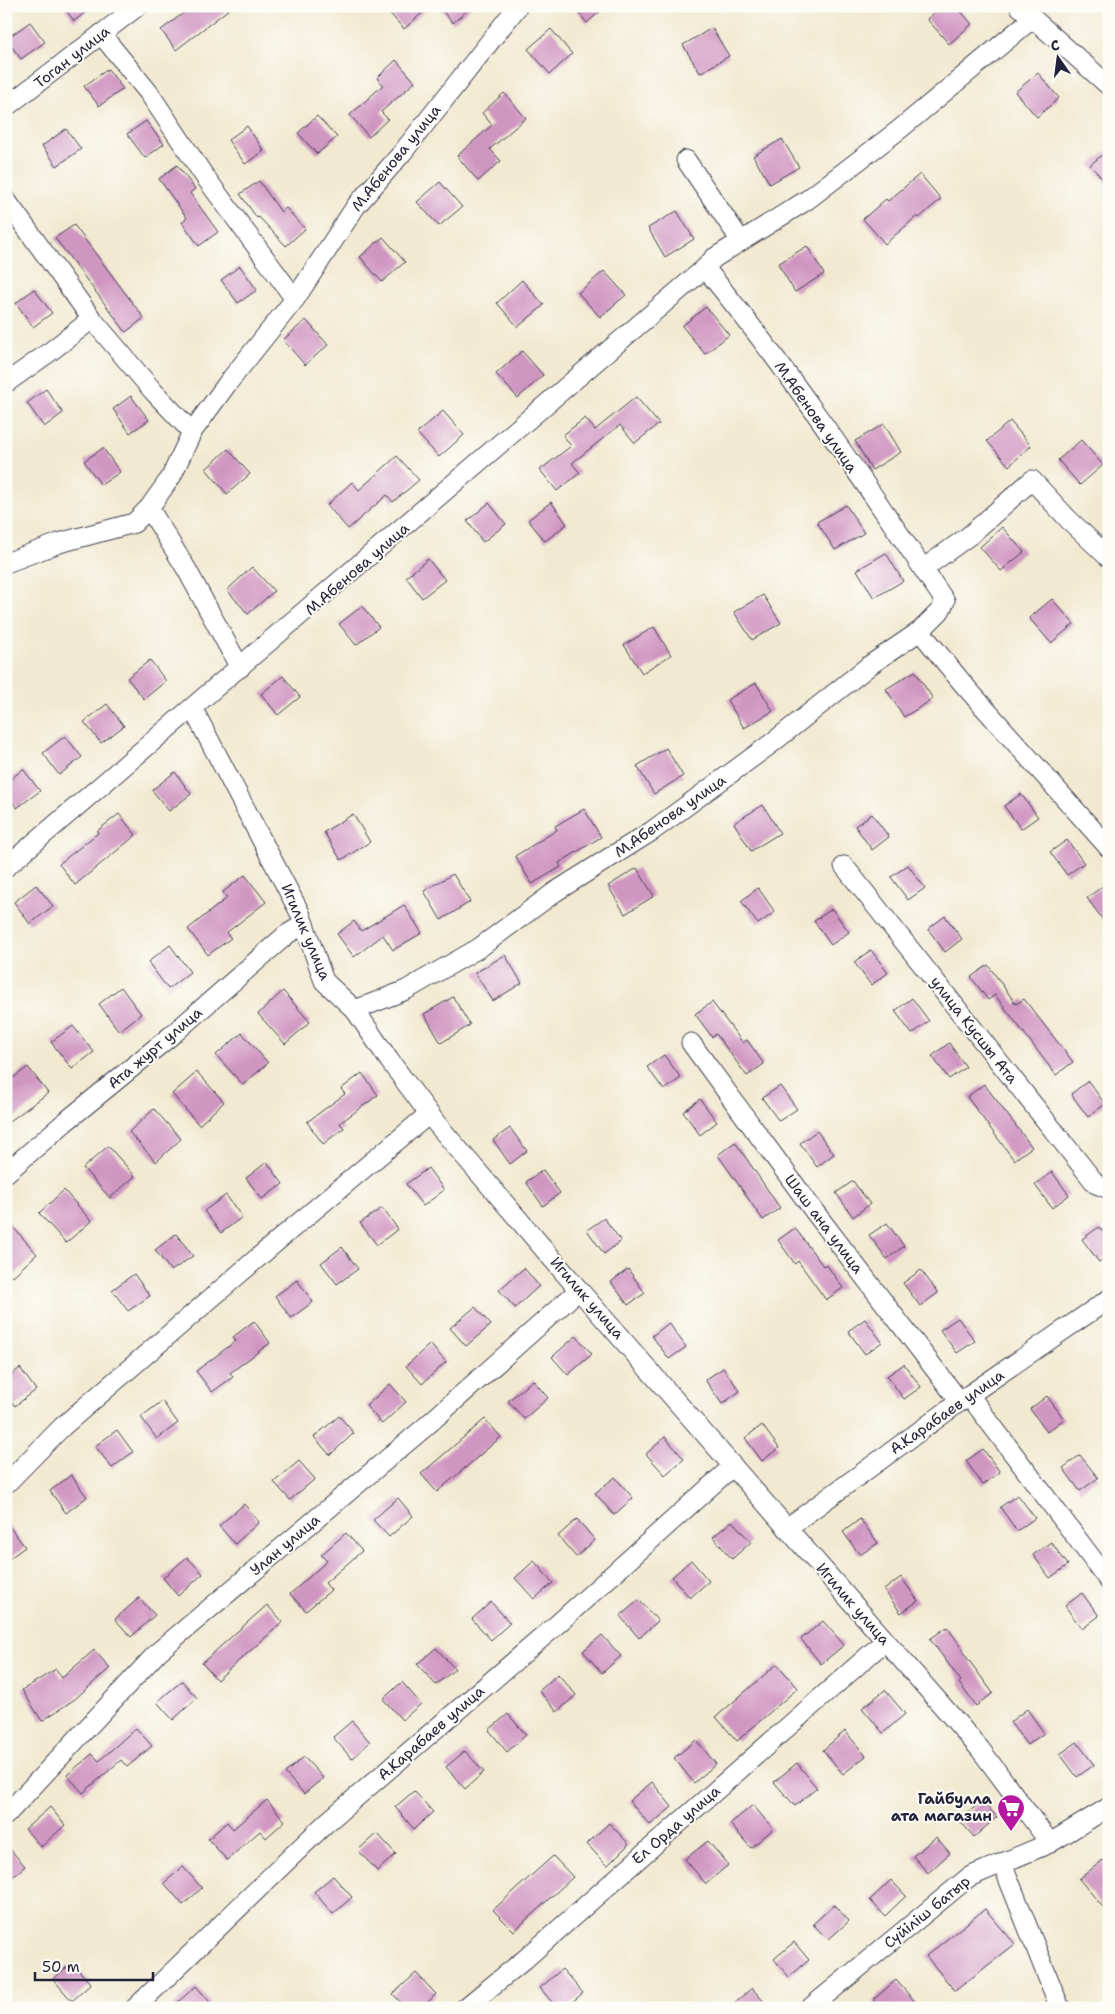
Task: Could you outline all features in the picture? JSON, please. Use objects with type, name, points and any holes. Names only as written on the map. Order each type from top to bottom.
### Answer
[{"type":"street","name":"Тоган улица","points":[[6,107],[138,6]]},
{"type":"street","name":"М.Абенова улица","points":[[6,563],[59,543],[134,522],[149,508],[171,477],[192,432],[227,384],[295,299],[356,206],[402,153],[518,6]]},
{"type":"street","name":"М.Абенова улица","points":[[6,867],[706,268],[714,258],[815,194],[900,129],[1026,12],[1109,86]]},
{"type":"street","points":[[102,34],[149,93],[203,174],[295,299]]},
{"type":"street","points":[[686,160],[741,241]]},
{"type":"street","points":[[6,200],[92,320],[153,391],[192,432]]},
{"type":"street","name":"М.Абенова улица","points":[[355,1010],[406,990],[478,948],[555,892],[652,831],[772,743],[870,665],[920,631],[940,611],[945,601],[746,318],[706,268]]},
{"type":"street","points":[[6,383],[51,352],[92,320]]},
{"type":"street","points":[[923,569],[970,534],[1032,480],[1068,519],[1109,558]]},
{"type":"street","points":[[149,508],[187,570],[240,668]]},
{"type":"street","points":[[920,631],[964,685],[1109,848]]},
{"type":"street","name":"Игилик улица","points":[[192,708],[284,881],[304,924],[324,981],[355,1010],[429,1114],[579,1290],[980,1749],[1050,1843]]},
{"type":"street","name":"улица Кусшы Ата","points":[[844,866],[1096,1184],[1109,1189]]},
{"type":"street","name":"Ата журт улица","points":[[6,1173],[64,1122],[173,1034],[286,936],[304,924]]},
{"type":"street","name":"Шаш ана улица","points":[[691,1043],[814,1211],[1109,1582]]},
{"type":"street","points":[[6,1484],[62,1427],[283,1236],[429,1114]]},
{"type":"street","name":"Улан улица","points":[[6,1815],[158,1652],[424,1428],[579,1290]]},
{"type":"street","name":"А.Карабаев улица","points":[[787,1528],[965,1399],[1109,1300]]},
{"type":"street","name":"А.Карабаев улица","points":[[135,2008],[325,1824],[552,1629],[733,1466]]},
{"type":"street","name":"Ел Орда улица","points":[[465,2008],[524,1960],[885,1641]]},
{"type":"street","name":"Сүйіліш батыр","points":[[810,2008],[969,1877],[1050,1843],[1109,1806]]},
{"type":"street","points":[[1002,1863],[1060,2008]]},
{"type":"building","points":[[63,6],[94,6],[74,21]]},
{"type":"building","points":[[193,6],[233,6],[176,50],[161,30]]},
{"type":"building","points":[[383,6],[430,6],[404,29]]},
{"type":"building","points":[[438,6],[472,6],[453,23]]},
{"type":"building","points":[[573,6],[606,6],[587,23]]},
{"type":"building","points":[[942,6],[956,6],[972,24],[949,44],[927,19]]},
{"type":"building","points":[[30,22],[45,42],[21,59],[6,39]]},
{"type":"building","points":[[712,28],[729,56],[700,73],[683,45]]},
{"type":"building","points":[[551,29],[572,54],[550,74],[528,49]]},
{"type":"building","points":[[396,60],[415,82],[381,112],[388,119],[369,137],[350,115],[383,85],[377,78]]},
{"type":"building","points":[[108,69],[123,89],[99,106],[84,86]]},
{"type":"building","points":[[1038,73],[1059,98],[1037,117],[1015,92]]},
{"type":"building","points":[[504,93],[526,118],[490,149],[501,161],[478,181],[457,156],[492,125],[482,113]]},
{"type":"building","points":[[317,116],[337,137],[317,154],[298,133]]},
{"type":"building","points":[[146,121],[164,144],[145,158],[127,134]]},
{"type":"building","points":[[247,126],[264,151],[245,164],[228,140]]},
{"type":"building","points":[[66,129],[81,149],[57,166],[42,146]]},
{"type":"building","points":[[782,139],[799,167],[770,184],[753,156]]},
{"type":"building","points":[[1109,149],[1109,186],[1090,165]]},
{"type":"building","points":[[177,165],[195,189],[190,193],[218,232],[199,246],[182,222],[187,218],[159,179]]},
{"type":"building","points":[[920,174],[941,199],[919,218],[917,216],[885,244],[863,219]]},
{"type":"building","points":[[259,181],[281,212],[286,208],[305,229],[286,246],[259,217],[257,218],[240,194]]},
{"type":"building","points":[[440,182],[462,207],[439,226],[417,202]]},
{"type":"building","points":[[677,211],[694,239],[665,257],[648,228]]},
{"type":"building","points":[[74,225],[144,318],[126,332],[55,238]]},
{"type":"building","points":[[383,237],[405,262],[382,282],[360,257]]},
{"type":"building","points":[[807,246],[824,274],[795,292],[778,264]]},
{"type":"building","points":[[240,266],[257,290],[238,303],[221,280]]},
{"type":"building","points":[[604,271],[626,295],[600,317],[578,293]]},
{"type":"building","points":[[522,280],[544,305],[518,327],[497,303]]},
{"type":"building","points":[[34,289],[52,313],[33,327],[16,303]]},
{"type":"building","points":[[706,307],[729,335],[705,354],[682,326]]},
{"type":"building","points":[[306,320],[328,345],[305,365],[283,340]]},
{"type":"building","points":[[522,351],[543,375],[518,398],[496,374]]},
{"type":"building","points":[[46,389],[63,413],[44,427],[27,403]]},
{"type":"building","points":[[131,396],[149,420],[130,433],[113,409]]},
{"type":"building","points":[[636,397],[659,424],[635,443],[620,425],[572,463],[580,473],[557,491],[540,470],[571,446],[563,435],[585,418],[595,430]]},
{"type":"building","points":[[443,411],[464,435],[439,457],[417,433]]},
{"type":"building","points":[[1010,421],[1031,446],[1009,466],[987,441]]},
{"type":"building","points":[[884,424],[901,452],[872,470],[855,441]]},
{"type":"building","points":[[1081,440],[1103,465],[1080,485],[1058,460]]},
{"type":"building","points":[[103,448],[120,472],[101,485],[84,461]]},
{"type":"building","points":[[228,449],[250,474],[227,494],[206,469]]},
{"type":"building","points":[[397,456],[419,480],[393,502],[387,495],[348,529],[327,505],[352,482],[359,490]]},
{"type":"building","points":[[551,502],[567,524],[545,541],[528,520]]},
{"type":"building","points":[[489,503],[506,524],[483,542],[467,521]]},
{"type":"building","points":[[846,505],[864,533],[835,550],[817,522]]},
{"type":"building","points":[[1002,527],[1024,552],[1001,571],[980,547]]},
{"type":"building","points":[[886,553],[903,581],[874,598],[857,570]]},
{"type":"building","points":[[428,559],[445,580],[422,598],[406,577]]},
{"type":"building","points":[[252,567],[274,591],[248,614],[227,590]]},
{"type":"building","points":[[763,595],[781,623],[752,640],[734,612]]},
{"type":"building","points":[[1052,599],[1074,624],[1051,643],[1029,618]]},
{"type":"building","points":[[362,606],[379,627],[356,645],[339,624]]},
{"type":"building","points":[[654,627],[671,655],[642,673],[624,645]]},
{"type":"building","points":[[150,660],[166,681],[144,699],[127,678]]},
{"type":"building","points":[[915,671],[933,699],[904,717],[886,689]]},
{"type":"building","points":[[283,676],[300,697],[278,715],[261,694]]},
{"type":"building","points":[[756,683],[773,711],[744,728],[727,700]]},
{"type":"building","points":[[107,704],[124,726],[101,743],[84,722]]},
{"type":"building","points":[[65,736],[82,757],[59,775],[43,753]]},
{"type":"building","points":[[666,748],[683,776],[654,794],[637,766]]},
{"type":"building","points":[[23,769],[40,791],[17,808],[6,794],[6,783]]},
{"type":"building","points":[[175,772],[191,794],[169,811],[152,790]]},
{"type":"building","points":[[1021,794],[1038,817],[1021,829],[1004,806]]},
{"type":"building","points":[[763,805],[780,833],[751,851],[734,823]]},
{"type":"building","points":[[584,809],[601,837],[559,863],[561,867],[532,884],[515,856],[557,830],[555,826]]},
{"type":"building","points":[[119,814],[136,835],[75,885],[59,864]]},
{"type":"building","points":[[353,814],[370,842],[341,860],[324,832]]},
{"type":"building","points":[[872,814],[889,837],[872,850],[855,826]]},
{"type":"building","points":[[1067,840],[1084,863],[1067,875],[1050,852]]},
{"type":"building","points":[[908,865],[925,888],[908,900],[891,877]]},
{"type":"building","points":[[637,868],[654,896],[625,914],[608,886]]},
{"type":"building","points":[[453,874],[470,902],[441,920],[424,891]]},
{"type":"building","points":[[245,875],[266,902],[226,933],[231,938],[208,955],[188,929],[227,898],[223,892]]},
{"type":"building","points":[[36,885],[53,906],[30,924],[14,902]]},
{"type":"building","points":[[1104,885],[1109,892],[1109,928],[1087,898]]},
{"type":"building","points":[[758,888],[775,912],[758,924],[741,901]]},
{"type":"building","points":[[404,905],[422,933],[393,950],[383,935],[354,957],[337,934],[354,921],[361,931]]},
{"type":"building","points":[[832,909],[849,932],[831,945],[814,921]]},
{"type":"building","points":[[945,916],[962,939],[945,952],[928,929]]},
{"type":"building","points":[[170,945],[190,972],[168,989],[148,962]]},
{"type":"building","points":[[871,950],[888,973],[871,985],[854,962]]},
{"type":"building","points":[[505,955],[522,983],[493,1001],[475,973]]},
{"type":"building","points":[[988,965],[1016,1004],[1024,999],[1073,1062],[1056,1075],[995,995],[988,1000],[971,977]]},
{"type":"building","points":[[121,987],[141,1014],[119,1031],[99,1004]]},
{"type":"building","points":[[283,991],[310,1022],[285,1044],[258,1014]]},
{"type":"building","points":[[453,997],[470,1025],[441,1043],[424,1014]]},
{"type":"building","points":[[912,998],[929,1021],[912,1034],[895,1011]]},
{"type":"building","points":[[712,1002],[743,1043],[747,1040],[764,1064],[747,1076],[716,1034],[712,1037],[695,1014]]},
{"type":"building","points":[[73,1026],[94,1052],[72,1069],[51,1042]]},
{"type":"building","points":[[242,1033],[268,1063],[243,1085],[216,1055]]},
{"type":"building","points":[[949,1043],[966,1067],[949,1079],[932,1056]]},
{"type":"building","points":[[664,1055],[681,1078],[664,1090],[647,1067]]},
{"type":"building","points":[[28,1067],[48,1093],[6,1124],[6,1083]]},
{"type":"building","points":[[197,1072],[224,1102],[199,1125],[172,1094]]},
{"type":"building","points":[[362,1073],[378,1095],[340,1123],[344,1128],[323,1144],[307,1122],[345,1094],[341,1089]]},
{"type":"building","points":[[1088,1081],[1105,1104],[1088,1117],[1071,1094]]},
{"type":"building","points":[[984,1084],[1032,1147],[1014,1160],[967,1097]]},
{"type":"building","points":[[780,1086],[797,1109],[779,1121],[762,1098]]},
{"type":"building","points":[[700,1099],[717,1122],[700,1135],[683,1112]]},
{"type":"building","points":[[154,1109],[181,1139],[156,1162],[129,1132]]},
{"type":"building","points":[[510,1128],[527,1151],[510,1164],[493,1140]]},
{"type":"building","points":[[817,1131],[834,1154],[817,1167],[800,1143]]},
{"type":"building","points":[[735,1142],[780,1208],[763,1220],[718,1155]]},
{"type":"building","points":[[108,1146],[135,1176],[110,1198],[83,1168]]},
{"type":"building","points":[[267,1162],[283,1184],[262,1199],[246,1178]]},
{"type":"building","points":[[428,1168],[444,1190],[423,1206],[406,1184]]},
{"type":"building","points":[[543,1170],[560,1193],[543,1206],[526,1182]]},
{"type":"building","points":[[1052,1172],[1069,1195],[1052,1208],[1035,1185]]},
{"type":"building","points":[[853,1181],[870,1204],[853,1217],[836,1193]]},
{"type":"building","points":[[64,1190],[91,1221],[66,1243],[39,1213]]},
{"type":"building","points":[[226,1195],[242,1217],[221,1233],[204,1211]]},
{"type":"building","points":[[382,1208],[398,1229],[377,1245],[360,1223]]},
{"type":"building","points":[[604,1218],[621,1241],[604,1254],[587,1230]]},
{"type":"building","points":[[6,1219],[37,1254],[12,1277],[6,1270]]},
{"type":"building","points":[[887,1223],[904,1246],[887,1259],[869,1235]]},
{"type":"building","points":[[1099,1227],[1109,1239],[1109,1255],[1099,1262],[1082,1239]]},
{"type":"building","points":[[795,1228],[823,1266],[826,1264],[843,1288],[826,1300],[798,1261],[795,1264],[778,1240]]},
{"type":"building","points":[[176,1234],[193,1256],[171,1271],[155,1250]]},
{"type":"building","points":[[342,1247],[358,1269],[337,1284],[321,1263]]},
{"type":"building","points":[[524,1268],[539,1286],[515,1308],[499,1290]]},
{"type":"building","points":[[628,1269],[645,1293],[628,1305],[611,1282]]},
{"type":"building","points":[[921,1270],[938,1293],[920,1306],[903,1283]]},
{"type":"building","points":[[134,1274],[150,1296],[128,1311],[112,1290]]},
{"type":"building","points":[[297,1280],[313,1302],[291,1318],[275,1296]]},
{"type":"building","points":[[475,1307],[491,1325],[466,1346],[450,1328]]},
{"type":"building","points":[[958,1318],[975,1341],[957,1353],[940,1330]]},
{"type":"building","points":[[865,1319],[882,1342],[865,1354],[848,1331]]},
{"type":"building","points":[[254,1321],[270,1343],[230,1373],[233,1377],[212,1392],[196,1371],[236,1341],[233,1337]]},
{"type":"building","points":[[669,1323],[686,1347],[669,1359],[652,1336]]},
{"type":"building","points":[[576,1336],[592,1354],[568,1375],[552,1357]]},
{"type":"building","points":[[430,1344],[446,1362],[422,1384],[406,1366]]},
{"type":"building","points":[[904,1364],[921,1387],[904,1399],[887,1376]]},
{"type":"building","points":[[20,1368],[36,1390],[15,1406],[6,1394],[6,1379]]},
{"type":"building","points":[[723,1368],[740,1391],[722,1404],[705,1380]]},
{"type":"building","points":[[533,1380],[548,1398],[524,1419],[508,1401]]},
{"type":"building","points":[[390,1384],[406,1402],[382,1424],[366,1406]]},
{"type":"building","points":[[1047,1396],[1064,1419],[1047,1432],[1030,1409]]},
{"type":"building","points":[[162,1401],[178,1423],[157,1439],[141,1417]]},
{"type":"building","points":[[339,1416],[354,1433],[330,1455],[314,1437]]},
{"type":"building","points":[[485,1419],[501,1437],[437,1492],[421,1474]]},
{"type":"building","points":[[762,1425],[779,1448],[762,1461],[745,1438]]},
{"type":"building","points":[[117,1430],[133,1452],[112,1468],[95,1446]]},
{"type":"building","points":[[665,1437],[684,1459],[665,1475],[646,1454]]},
{"type":"building","points":[[983,1449],[1000,1472],[983,1485],[966,1461]]},
{"type":"building","points":[[1080,1455],[1098,1478],[1080,1491],[1063,1468]]},
{"type":"building","points":[[299,1461],[315,1479],[290,1500],[274,1482]]},
{"type":"building","points":[[71,1475],[87,1497],[66,1513],[50,1491]]},
{"type":"building","points":[[615,1477],[633,1498],[614,1515],[595,1493]]},
{"type":"building","points":[[1018,1495],[1035,1518],[1017,1531],[1000,1507]]},
{"type":"building","points":[[398,1498],[413,1516],[389,1537],[373,1520]]},
{"type":"building","points":[[244,1504],[259,1522],[235,1544],[219,1526]]},
{"type":"building","points":[[577,1519],[595,1540],[576,1557],[558,1536]]},
{"type":"building","points":[[860,1519],[878,1543],[860,1555],[843,1532]]},
{"type":"building","points":[[732,1521],[751,1542],[732,1559],[713,1537]]},
{"type":"building","points":[[6,1522],[25,1547],[6,1561]]},
{"type":"building","points":[[346,1533],[362,1551],[325,1583],[331,1590],[306,1611],[290,1594],[327,1561],[321,1555]]},
{"type":"building","points":[[1051,1542],[1068,1565],[1050,1578],[1033,1555]]},
{"type":"building","points":[[187,1557],[203,1574],[178,1596],[163,1578]]},
{"type":"building","points":[[691,1560],[709,1581],[690,1598],[672,1577]]},
{"type":"building","points":[[534,1561],[553,1583],[534,1599],[515,1578]]},
{"type":"building","points":[[901,1577],[918,1601],[901,1613],[884,1590]]},
{"type":"building","points":[[1082,1593],[1099,1616],[1082,1629],[1065,1606]]},
{"type":"building","points":[[139,1598],[155,1615],[131,1637],[115,1619]]},
{"type":"building","points":[[639,1600],[658,1621],[639,1638],[620,1616]]},
{"type":"building","points":[[491,1602],[510,1623],[491,1640],[472,1619]]},
{"type":"building","points":[[267,1605],[283,1622],[217,1680],[202,1663]]},
{"type":"building","points":[[823,1621],[844,1645],[821,1664],[801,1639]]},
{"type":"building","points":[[947,1627],[993,1693],[976,1706],[959,1683],[961,1681],[930,1639]]},
{"type":"building","points":[[602,1635],[621,1656],[602,1673],[583,1651]]},
{"type":"building","points":[[436,1648],[455,1669],[436,1685],[417,1664]]},
{"type":"building","points":[[94,1650],[110,1668],[75,1699],[42,1721],[22,1690],[56,1669],[62,1678]]},
{"type":"building","points":[[777,1664],[798,1688],[737,1741],[716,1717]]},
{"type":"building","points":[[558,1674],[576,1695],[557,1712],[539,1691]]},
{"type":"building","points":[[182,1681],[197,1698],[173,1720],[157,1702]]},
{"type":"building","points":[[402,1682],[421,1704],[402,1720],[383,1699]]},
{"type":"building","points":[[885,1690],[905,1714],[883,1733],[862,1708]]},
{"type":"building","points":[[1027,1709],[1044,1733],[1027,1745],[1010,1722]]},
{"type":"building","points":[[508,1714],[526,1735],[507,1752],[489,1730]]},
{"type":"building","points":[[352,1721],[370,1742],[352,1759],[333,1737]]},
{"type":"building","points":[[136,1728],[152,1746],[127,1767],[121,1760],[83,1793],[67,1775],[92,1754],[99,1761]]},
{"type":"building","points":[[845,1731],[866,1756],[843,1774],[823,1750]]},
{"type":"building","points":[[696,1740],[716,1764],[694,1783],[674,1758]]},
{"type":"building","points":[[1077,1742],[1094,1765],[1077,1777],[1060,1754]]},
{"type":"building","points":[[465,1751],[484,1772],[465,1789],[446,1767]]},
{"type":"building","points":[[304,1757],[323,1778],[304,1794],[285,1773]]},
{"type":"building","points":[[797,1763],[817,1788],[795,1806],[774,1782]]},
{"type":"building","points":[[652,1782],[672,1807],[650,1825],[629,1801]]},
{"type":"building","points":[[414,1791],[433,1812],[414,1829],[395,1807]]},
{"type":"building","points":[[267,1800],[285,1821],[266,1838],[260,1831],[227,1860],[208,1839],[227,1822],[233,1829]]},
{"type":"building","points":[[982,1801],[997,1817],[974,1837],[959,1820]]},
{"type":"building","points":[[753,1805],[773,1829],[751,1848],[730,1824]]},
{"type":"building","points":[[50,1807],[65,1825],[41,1847],[25,1829]]},
{"type":"building","points":[[609,1823],[629,1844],[607,1866],[587,1844]]},
{"type":"building","points":[[377,1833],[396,1854],[377,1871],[358,1850]]},
{"type":"building","points":[[936,1837],[950,1853],[928,1873],[913,1856]]},
{"type":"building","points":[[708,1841],[728,1865],[706,1884],[685,1859]]},
{"type":"building","points":[[6,1845],[25,1866],[6,1883]]},
{"type":"building","points":[[553,1856],[573,1877],[514,1931],[493,1910]]},
{"type":"building","points":[[1103,1860],[1109,1867],[1109,1914],[1079,1879]]},
{"type":"building","points":[[183,1867],[202,1888],[183,1905],[164,1883]]},
{"type":"building","points":[[333,1876],[352,1897],[333,1914],[314,1892]]},
{"type":"building","points":[[891,1880],[906,1896],[885,1916],[870,1900]]},
{"type":"building","points":[[834,1905],[849,1921],[828,1940],[813,1924]]},
{"type":"building","points":[[985,1909],[1015,1944],[955,1991],[926,1956]]},
{"type":"building","points":[[794,1942],[809,1960],[789,1977],[774,1959]]},
{"type":"building","points":[[72,1963],[91,1984],[72,2001],[53,1979]]},
{"type":"building","points":[[562,1969],[583,1993],[565,2008],[557,2008],[540,1988]]},
{"type":"building","points":[[416,1973],[436,1994],[422,2008],[406,2008],[393,1994]]},
{"type":"building","points":[[896,1980],[920,2008],[880,2008],[873,2000]]},
{"type":"building","points":[[196,1986],[215,2008],[171,2008]]},
{"type":"building","points":[[752,1988],[764,2002],[758,2008],[728,2008]]},
{"type":"place","name":"Гайбулла ата магазин","points":[[1011,1832]]}]
